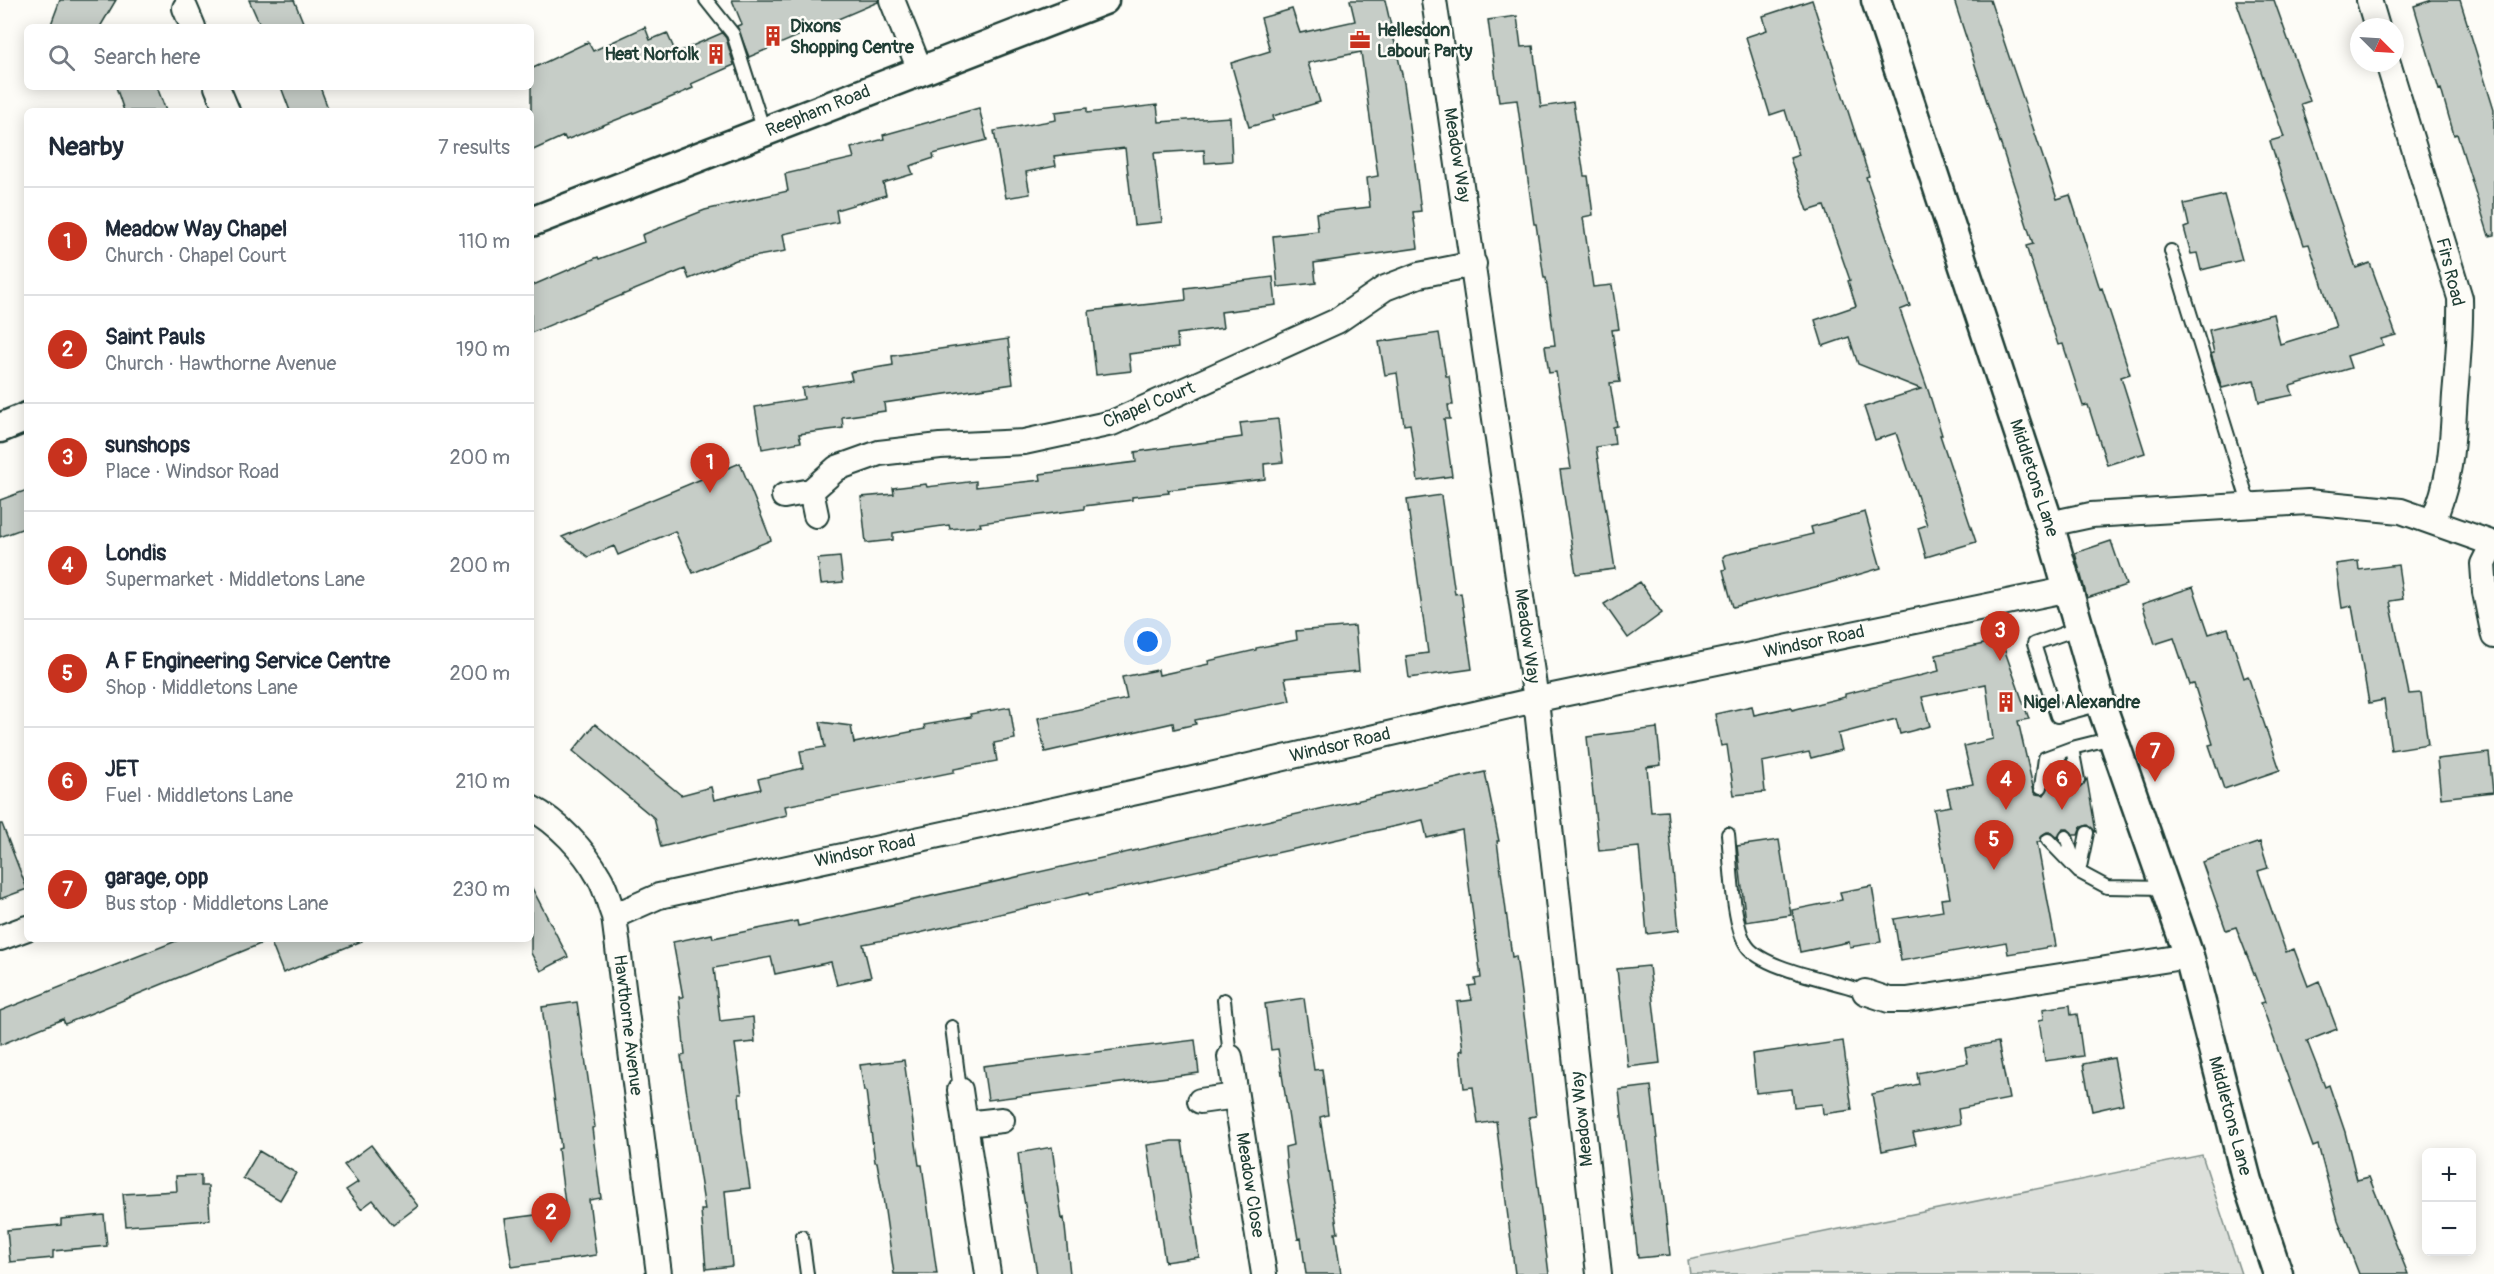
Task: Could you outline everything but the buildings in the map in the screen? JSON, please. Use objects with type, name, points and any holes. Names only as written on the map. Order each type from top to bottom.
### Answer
[{"type":"street","points":[[892,0],[920,70]]},
{"type":"street","name":"Reepham Road","points":[[534,221],[1104,0]]},
{"type":"street","name":"Meadow Way","points":[[1434,0],[1536,700],[1599,1274]]},
{"type":"street","name":"Middletons Lane","points":[[1876,0],[2070,589],[2079,628],[2112,738],[2189,957],[2247,1181],[2278,1274]]},
{"type":"street","points":[[2369,0],[2375,18]]},
{"type":"street","name":"Firs Road","points":[[2391,72],[2460,298],[2461,324],[2450,471],[2444,495],[2433,521]]},
{"type":"street","points":[[218,90],[225,108]]},
{"type":"street","name":"Chapel Court","points":[[811,491],[837,468],[879,453],[940,446],[1023,442],[1112,423],[1337,321],[1385,288],[1419,275],[1474,264]]},
{"type":"street","points":[[0,428],[24,418]]},
{"type":"street","points":[[784,496],[811,491],[816,515]]},
{"type":"street","points":[[2049,524],[2091,515],[2308,502],[2401,511],[2493,544],[2483,564],[2485,592],[2494,636]]},
{"type":"street","name":"Windsor Road","points":[[614,916],[659,896],[1141,791],[1536,700],[2070,589]]},
{"type":"street","name":"Hawthorne Avenue","points":[[534,810],[543,814],[580,849],[600,878],[614,916],[659,1274]]},
{"type":"street","points":[[0,938],[24,929]]},
{"type":"street","points":[[1865,992],[1889,1000],[1907,1000],[2189,957]]},
{"type":"street","name":"Meadow Close","points":[[1230,1057],[1264,1274]]},
{"type":"street","points":[[960,1090],[988,1274]]},
{"type":"street","points":[[1200,1101],[1236,1096]]},
{"type":"street","points":[[965,1124],[1002,1120]]},
{"type":"lane","points":[[706,0],[733,34],[765,132]]},
{"type":"lane","points":[[2172,251],[2250,507]]},
{"type":"lane","points":[[2079,628],[2034,644],[2056,716],[2101,704]]},
{"type":"lane","points":[[2041,787],[2045,758],[2072,748],[2112,738]]},
{"type":"lane","points":[[2072,748],[2078,780]]},
{"type":"lane","points":[[2058,784],[2059,753]]},
{"type":"lane","points":[[2079,872],[2086,833]]},
{"type":"lane","points":[[1728,834],[1735,903],[1747,947],[1770,963],[1865,992]]},
{"type":"lane","points":[[2066,837],[2079,872]]},
{"type":"lane","points":[[2048,840],[2079,872],[2107,887],[2165,888]]},
{"type":"lane","points":[[1224,1000],[1230,1057]]},
{"type":"lane","points":[[952,1027],[960,1090]]},
{"type":"lane","points":[[802,1237],[807,1274]]},
{"type":"shaded area","points":[[2202,1155],[2241,1274],[1690,1274],[1688,1260]]},
{"type":"place","name":"Dixons Shopping Centre","points":[[773,36]]},
{"type":"place","name":"Hellesdon Labour Party","points":[[1360,40]]},
{"type":"place","name":"Heat Norfolk","points":[[716,54]]},
{"type":"place","name":"Meadow Way Chapel","points":[[710,493]]},
{"type":"place","name":"sunshops","points":[[2000,661]]},
{"type":"place","name":"Nigel Alexandre","points":[[2006,702]]},
{"type":"place","name":"garage, opp","points":[[2155,782]]},
{"type":"place","name":"Londis","points":[[2006,810]]},
{"type":"place","name":"JET","points":[[2062,810]]},
{"type":"place","name":"A F Engineering Service Centre","points":[[1994,870]]},
{"type":"place","name":"Saint Pauls","points":[[551,1243]]}]
